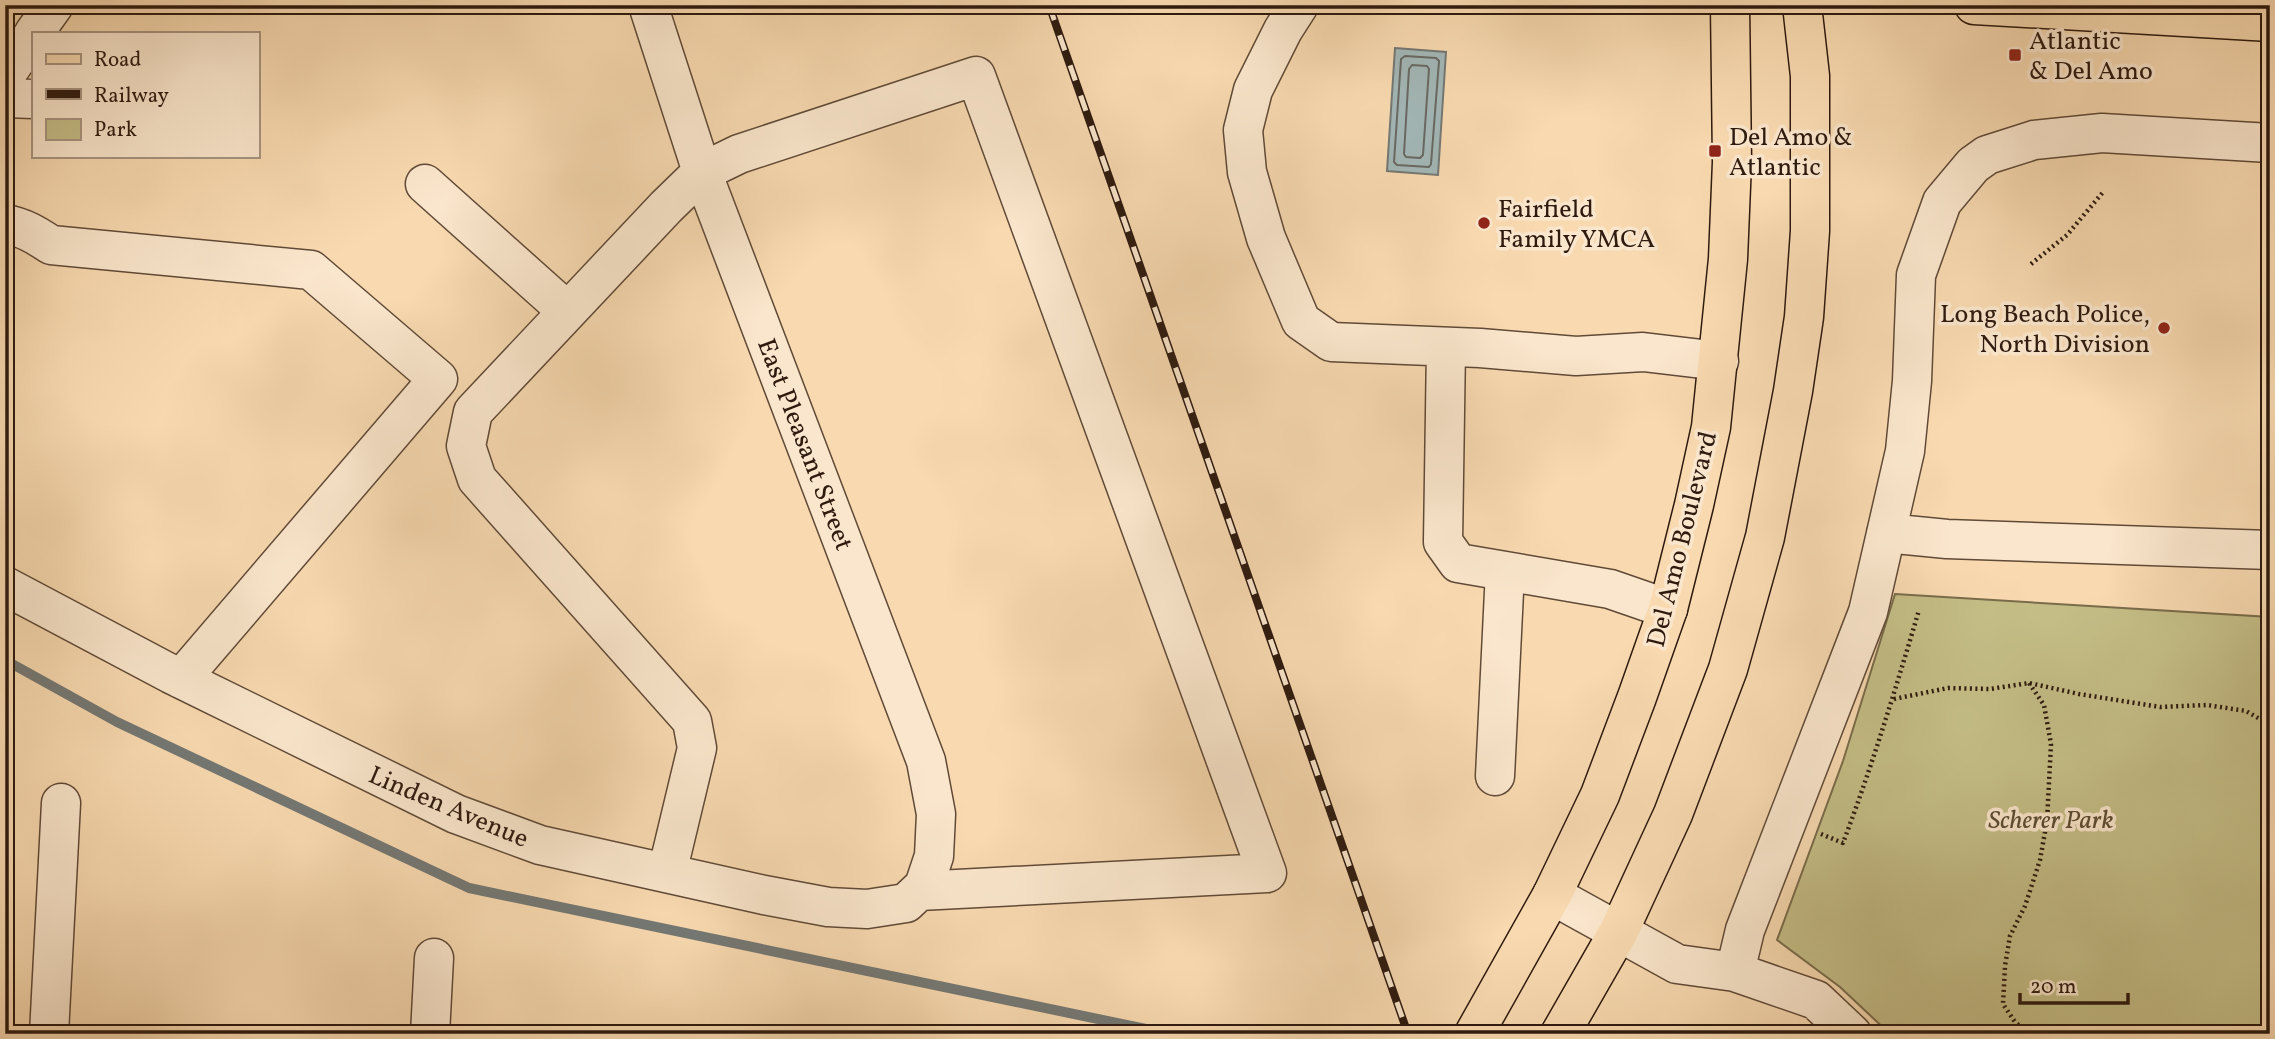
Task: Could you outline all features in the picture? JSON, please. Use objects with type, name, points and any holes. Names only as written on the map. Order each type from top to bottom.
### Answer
[{"type":"main road","name":"Del Amo Boulevard","points":[[1474,1034],[1552,895],[1600,795],[1668,609],[1694,505],[1711,427],[1728,259],[1732,162],[1730,5]]},
{"type":"main road","points":[[1560,1034],[1619,931],[1673,814],[1728,669],[1765,537],[1804,317],[1810,231],[1810,76],[1802,5]]},
{"type":"main road","points":[[1974,5],[2270,22]]},
{"type":"street","points":[[35,32],[54,5]]},
{"type":"street","name":"East Pleasant Street","points":[[648,5],[702,172],[926,761],[936,814],[934,856],[921,889]]},
{"type":"street","points":[[1299,5],[1283,30],[1253,90],[1242,130],[1247,172],[1266,239],[1301,321],[1331,342],[1480,348],[1576,356],[1643,352],[1719,361]]},
{"type":"street","points":[[5,76],[32,37]]},
{"type":"street","points":[[667,873],[697,747],[692,721],[477,479],[466,446],[473,412],[702,172],[739,154],[976,76],[1267,873],[921,889]]},
{"type":"street","points":[[5,97],[32,99]]},
{"type":"street","points":[[1735,972],[1745,930],[1868,612],[1905,451],[1912,381],[1916,275],[1942,202],[1973,164],[1987,155],[2034,140],[2102,133],[2270,143]]},
{"type":"street","points":[[425,184],[567,311]]},
{"type":"street","points":[[5,225],[33,233],[51,245],[311,270],[438,379],[181,679]]},
{"type":"street","points":[[1446,347],[1443,541],[1458,563],[1610,589],[1668,609]]},
{"type":"street","points":[[1886,533],[1947,539],[2270,550]]},
{"type":"street","points":[[1495,776],[1505,571]]},
{"type":"street","name":"Linden Avenue","points":[[5,586],[181,679],[456,814],[540,845],[828,907],[867,909],[892,906],[906,902],[921,889]]},
{"type":"street","points":[[49,1034],[61,803]]},
{"type":"street","points":[[1552,895],[1677,964],[1735,972],[1816,1000],[1852,1034]]},
{"type":"street","points":[[430,1034],[434,958]]},
{"type":"path","points":[[2031,264],[2067,235],[2104,191]]},
{"type":"path","points":[[1814,832],[1843,843],[1893,699],[1919,610]]},
{"type":"path","points":[[1893,699],[1948,688],[1990,689],[2029,683],[2160,707],[2207,705],[2245,711],[2270,725]]},
{"type":"path","points":[[2027,1032],[2015,1023],[2003,1004],[2010,936],[2025,906],[2040,860],[2046,821],[2051,744],[2044,705],[2029,683]]},
{"type":"green space","name":"Scherer Park","points":[[1895,594],[2270,617],[2270,1034],[1890,1034],[1840,987],[1777,940],[1843,761]]},
{"type":"water","points":[[1395,48],[1446,52],[1438,175],[1387,171]]},
{"type":"waterway","points":[[5,660],[117,722],[469,888],[1170,1034]]},
{"type":"railway","points":[[1049,5],[1408,1034]]},
{"type":"place","name":"Atlantic & Del Amo","points":[[2015,55]]},
{"type":"place","name":"Del Amo & Atlantic","points":[[1715,151]]},
{"type":"place","name":"Fairfield Family YMCA","points":[[1484,223]]},
{"type":"place","name":"Long Beach Police, North Division","points":[[2164,328]]}]
